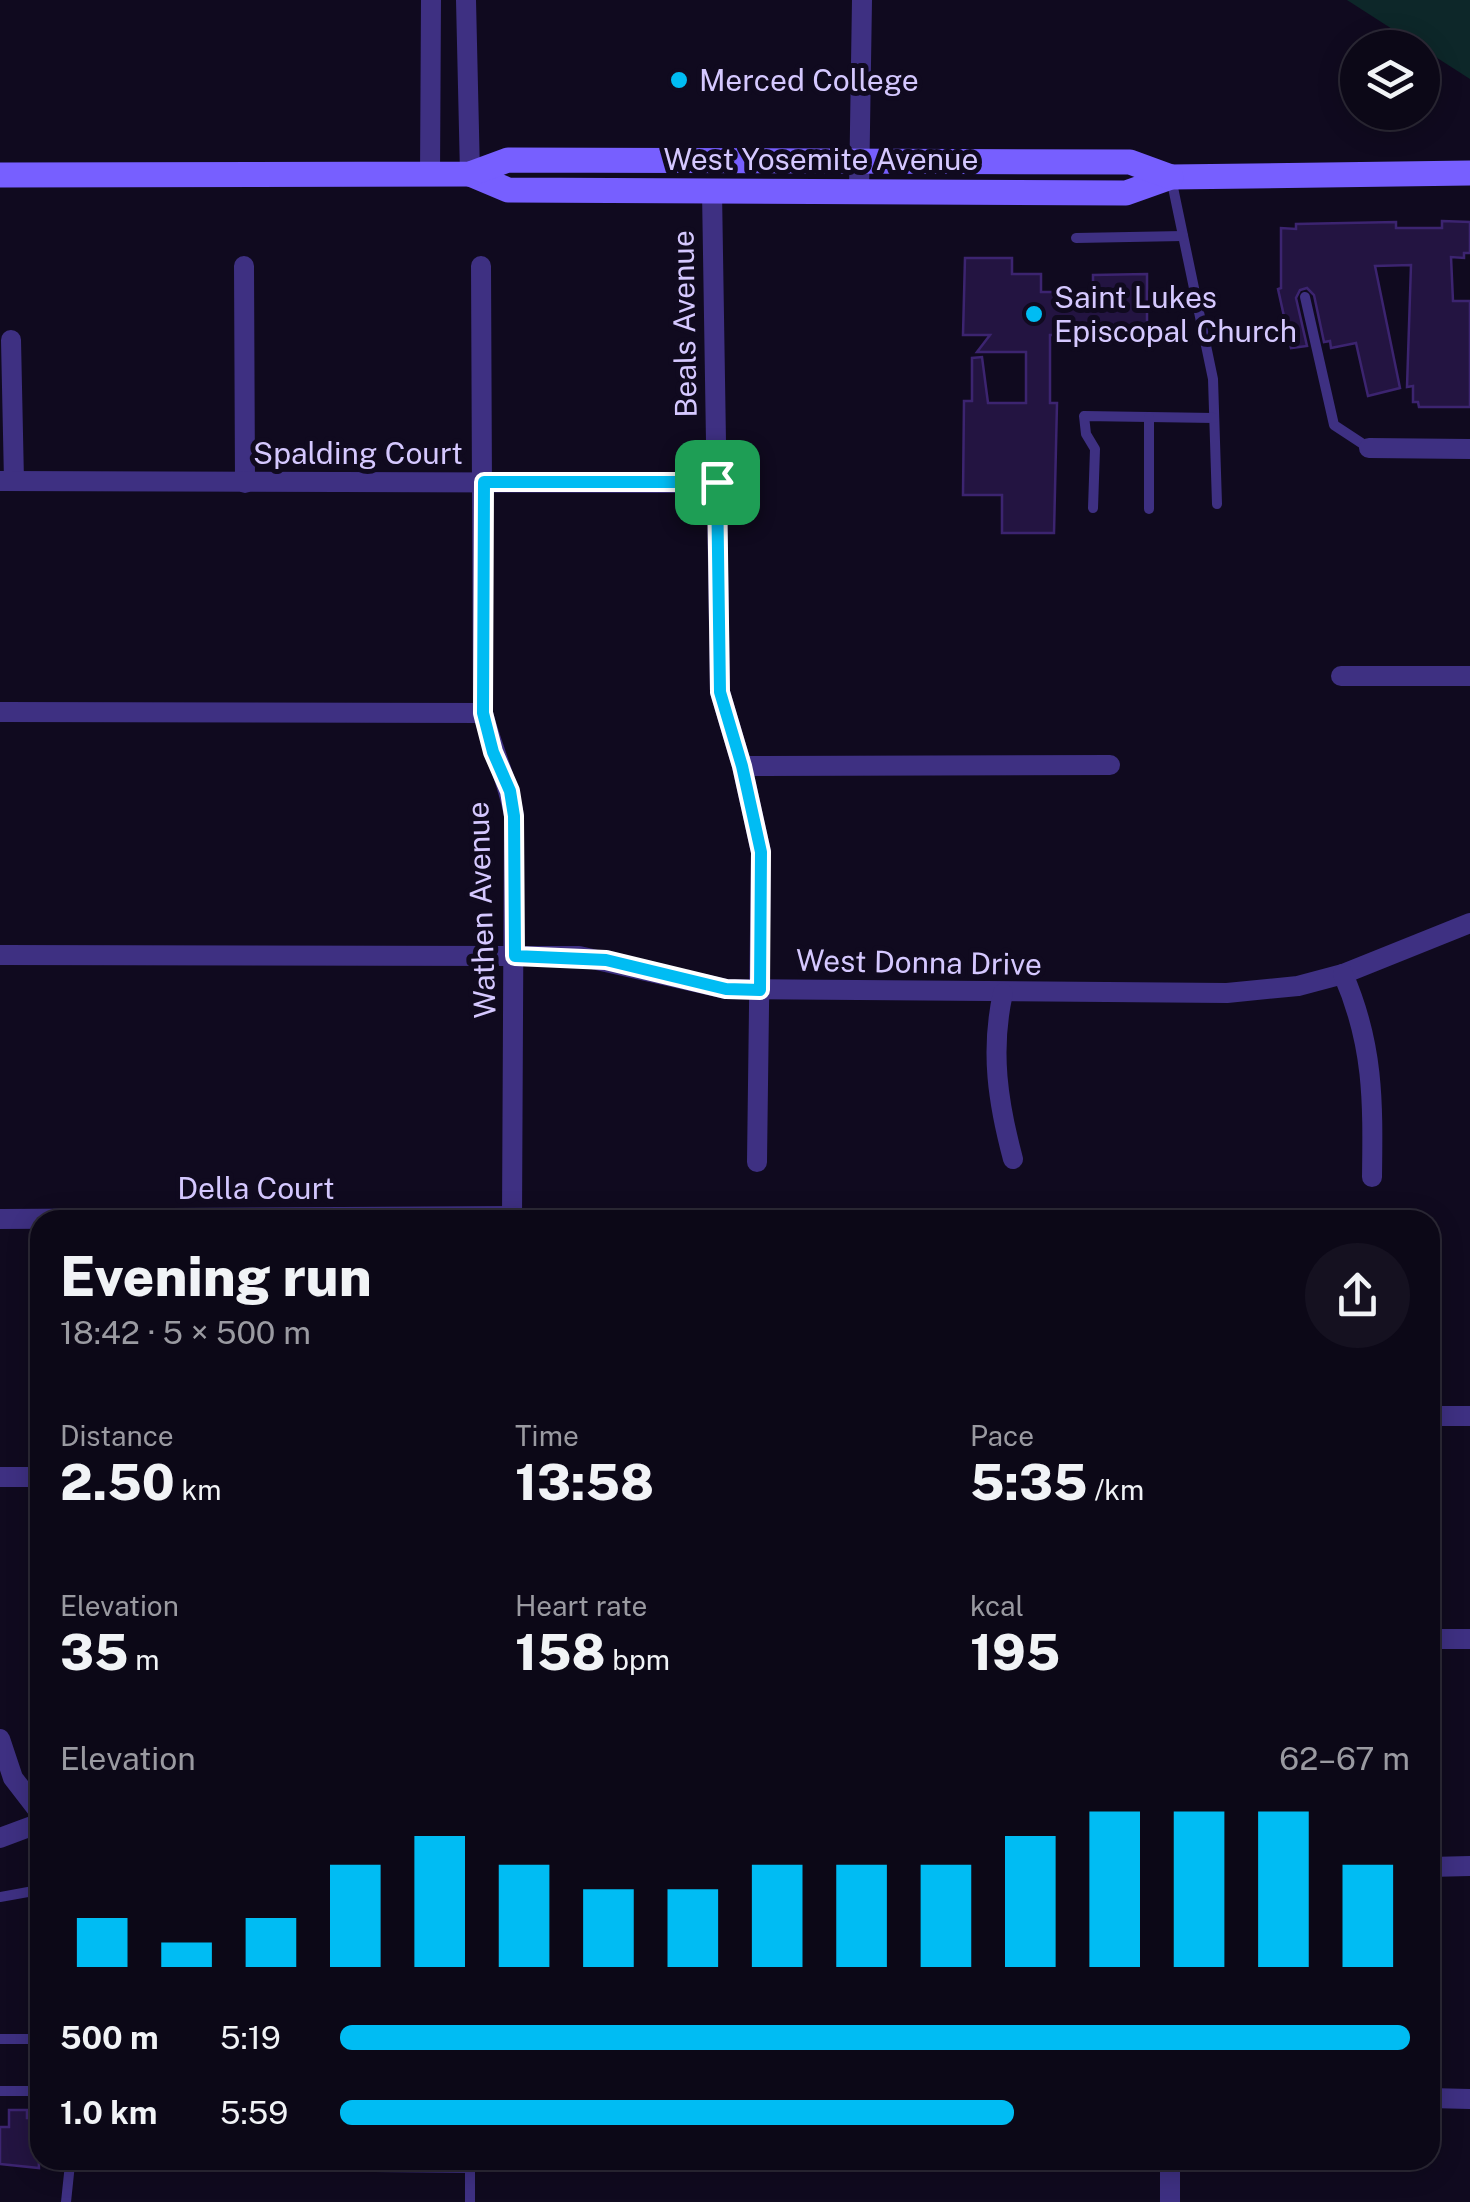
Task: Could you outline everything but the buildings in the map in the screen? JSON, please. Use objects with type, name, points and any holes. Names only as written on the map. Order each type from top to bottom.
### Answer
[{"type":"main road","name":"West Yosemite Avenue","points":[[0,176],[430,175],[470,174],[508,160],[860,160],[1130,162],[1171,177]]},
{"type":"main road","name":"West Yosemite Avenue","points":[[470,174],[508,190],[1126,193],[1171,177],[1470,173]]},
{"type":"street","points":[[430,175],[431,0]]},
{"type":"street","points":[[466,0],[470,174]]},
{"type":"street","points":[[859,192],[862,0]]},
{"type":"street","name":"Beals Avenue","points":[[712,191],[720,692],[761,852],[758,1162]]},
{"type":"street","points":[[244,266],[245,482]]},
{"type":"street","name":"Wathen Avenue","points":[[481,266],[483,713],[493,752],[510,791],[514,816],[512,1210]]},
{"type":"street","points":[[7,481],[11,340]]},
{"type":"street","points":[[1369,448],[1470,449]]},
{"type":"street","name":"Spalding Court","points":[[7,481],[717,482]]},
{"type":"street","points":[[1341,676],[1470,676]]},
{"type":"street","points":[[0,712],[483,713]]},
{"type":"street","points":[[742,766],[1110,766]]},
{"type":"street","name":"West Donna Drive","points":[[0,955],[515,956],[606,960],[726,989],[1263,991],[1343,974],[1470,923]]},
{"type":"street","points":[[1343,974],[1370,1054],[1372,1177]]},
{"type":"street","points":[[1003,993],[995,1070],[1013,1159]]},
{"type":"street","name":"Della Court","points":[[0,1219],[30,1219]]},
{"type":"street","points":[[1440,1416],[1470,1416]]},
{"type":"street","points":[[0,1477],[30,1477]]},
{"type":"street","points":[[1440,1639],[1470,1639]]},
{"type":"street","points":[[0,1739],[13,1778],[30,1808]]},
{"type":"street","points":[[0,1838],[30,1824]]},
{"type":"street","points":[[1440,1867],[1470,1866]]},
{"type":"street","points":[[1440,2098],[1470,2098]]},
{"type":"street","points":[[1170,2170],[1170,2202]]},
{"type":"lane","points":[[1171,177],[1214,379],[1217,504]]},
{"type":"lane","points":[[1076,238],[1183,236]]},
{"type":"lane","points":[[1305,298],[1334,425],[1369,448]]},
{"type":"lane","points":[[1093,508],[1095,449],[1086,434],[1084,416],[1214,418]]},
{"type":"lane","points":[[1148,509],[1149,417]]},
{"type":"lane","points":[[0,1897],[30,1892]]},
{"type":"lane","points":[[0,2040],[30,2038]]},
{"type":"lane","points":[[0,2091],[30,2091]]},
{"type":"lane","points":[[66,2202],[69,2170]]},
{"type":"lane","points":[[470,2170],[470,2202]]},
{"type":"green space","points":[[1347,0],[1470,0],[1470,79],[1440,60],[1440,30],[1394,30]]},
{"type":"place","name":"Merced College","points":[[679,80]]},
{"type":"place","name":"Saint Lukes Episcopal Church","points":[[1034,314]]},
{"type":"route","points":[[484,482],[717,482],[720,692],[761,852],[760,990],[726,989],[579,956],[515,956],[514,816],[510,791],[493,752],[483,713],[484,482]]}]
